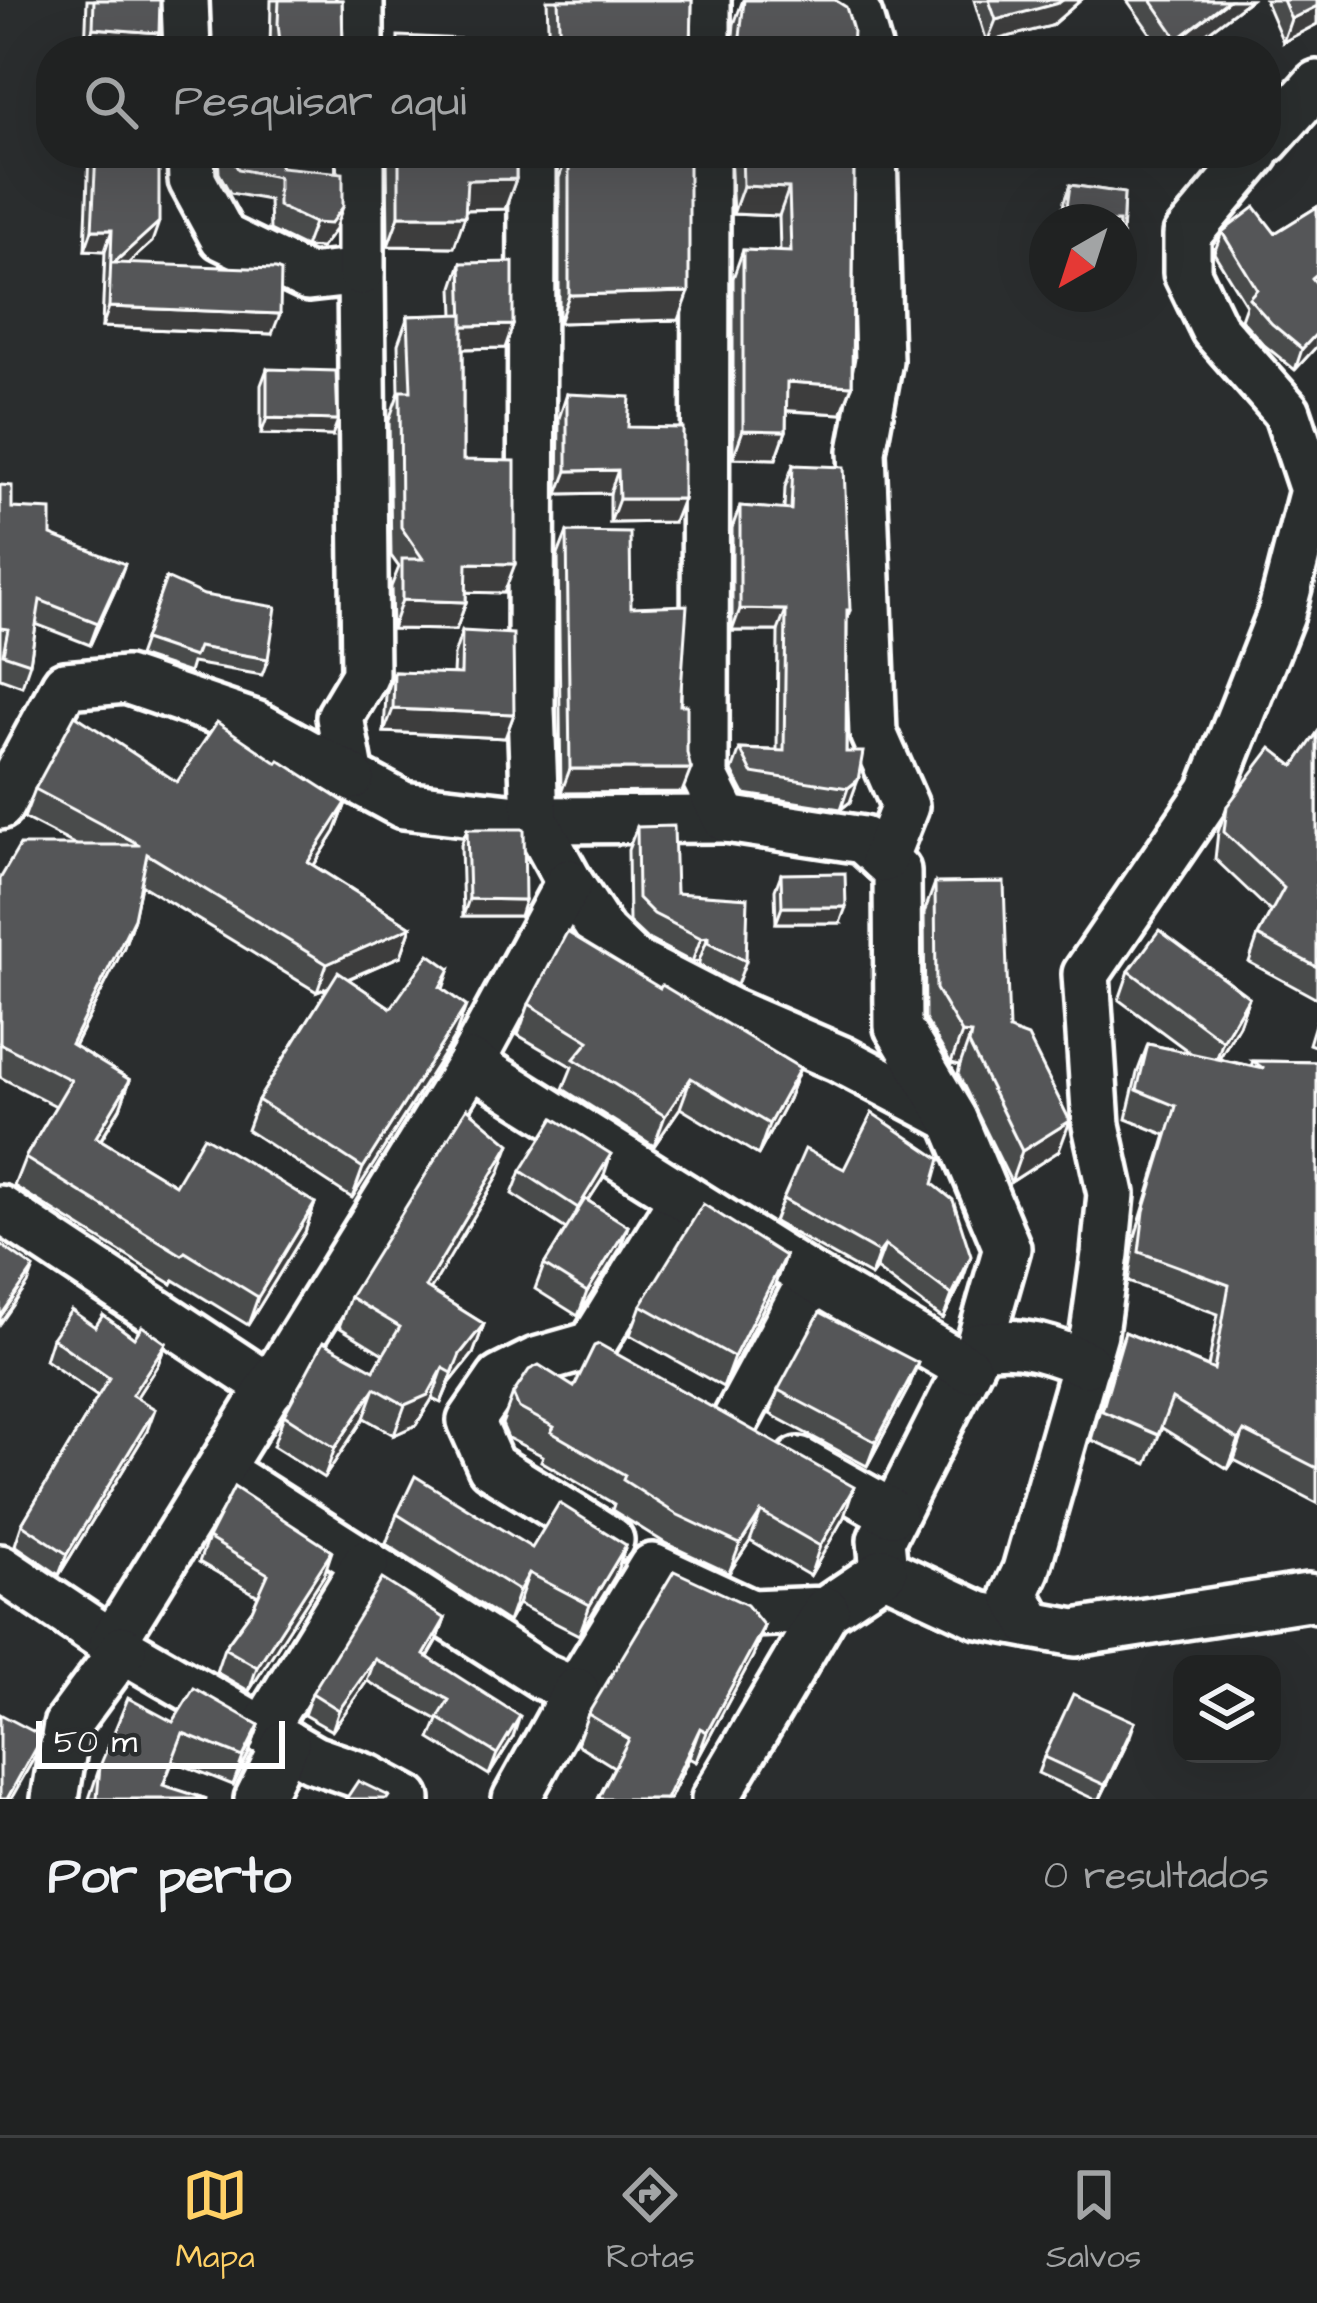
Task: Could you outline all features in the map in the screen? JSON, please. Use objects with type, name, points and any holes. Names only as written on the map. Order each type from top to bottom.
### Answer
[{"type":"street","points":[[185,0],[186,36]]},
{"type":"street","points":[[360,0],[360,36]]},
{"type":"street","points":[[706,36],[707,0]]},
{"type":"street","points":[[830,0],[859,17],[865,36]]},
{"type":"street","points":[[1281,125],[1317,84]]},
{"type":"street","points":[[192,168],[193,180],[224,237],[308,278],[361,272]]},
{"type":"street","points":[[351,777],[340,717],[365,675],[361,168]]},
{"type":"street","points":[[532,168],[535,820],[603,934],[630,960],[730,1012],[840,1059],[953,1119]]},
{"type":"street","points":[[706,168],[704,777],[726,819]]},
{"type":"street","points":[[873,168],[879,360],[862,451],[873,733],[904,806],[884,860]]},
{"type":"street","points":[[1032,1625],[1016,1594],[1087,1364],[1111,1194],[1096,1125],[1086,974],[1210,791],[1281,614],[1313,490],[1287,412],[1214,328],[1186,273],[1187,235],[1243,168]]},
{"type":"street","points":[[0,806],[65,685],[126,680],[255,724],[403,805],[535,820],[726,819],[863,840],[897,871],[898,1027],[953,1119],[1007,1248],[973,1357],[881,1540],[884,1571]]},
{"type":"street","points":[[55,1799],[67,1725],[471,1064],[569,882]]},
{"type":"street","points":[[471,1064],[812,1278],[973,1357]]},
{"type":"street","points":[[683,1197],[592,1345],[536,1361],[500,1379],[471,1421],[491,1466],[652,1567],[751,1613],[826,1610]]},
{"type":"street","points":[[0,1209],[271,1388]]},
{"type":"street","points":[[734,1425],[812,1278]]},
{"type":"street","points":[[973,1357],[1003,1341],[1027,1343],[1087,1364]]},
{"type":"street","points":[[592,1345],[633,1368]]},
{"type":"street","points":[[693,1402],[892,1513]]},
{"type":"street","points":[[221,1471],[544,1677],[576,1691]]},
{"type":"street","points":[[258,1799],[274,1737],[366,1563]]},
{"type":"street","points":[[516,1799],[652,1567]]},
{"type":"street","points":[[0,1568],[117,1646],[274,1737],[407,1799]]},
{"type":"street","points":[[884,1571],[979,1615],[1075,1634],[1317,1599]]},
{"type":"street","points":[[715,1799],[826,1610],[884,1571]]},
{"type":"building","points":[[94,0],[160,0],[159,33],[93,28]]},
{"type":"building","points":[[279,0],[342,0],[343,36],[279,36]]},
{"type":"building","points":[[558,0],[692,0],[691,36],[559,36]]},
{"type":"building","points":[[744,0],[835,0],[846,7],[853,30],[853,36],[740,36]]},
{"type":"building","points":[[989,0],[1063,0],[996,20]]},
{"type":"building","points":[[1151,0],[1229,0],[1182,36],[1176,36]]},
{"type":"building","points":[[1283,0],[1317,0],[1317,6],[1291,19]]},
{"type":"building","points":[[95,168],[159,168],[159,222],[114,263],[276,269],[281,271],[280,314],[109,307],[112,230],[92,230]]},
{"type":"building","points":[[399,168],[516,168],[516,179],[467,180],[465,216],[399,216]]},
{"type":"building","points":[[569,168],[689,168],[689,292],[569,295]]},
{"type":"building","points":[[742,168],[854,168],[852,386],[787,382],[786,431],[743,430],[743,250],[791,252],[789,188],[743,186]]},
{"type":"building","points":[[238,169],[343,173],[343,207],[330,224],[314,223],[278,206],[278,177]]},
{"type":"building","points":[[1070,185],[1124,193],[1123,204],[1067,204]]},
{"type":"building","points":[[1255,207],[1275,233],[1317,207],[1317,274],[1312,278],[1317,284],[1317,333],[1302,349],[1249,298],[1257,289],[1222,232]]},
{"type":"building","points":[[513,262],[513,325],[463,326],[461,263]]},
{"type":"building","points":[[463,314],[463,460],[515,461],[515,564],[467,563],[466,602],[402,600],[402,559],[423,559],[401,527],[400,391],[411,391],[408,316]]},
{"type":"building","points":[[267,369],[336,371],[338,420],[267,418]]},
{"type":"building","points":[[567,394],[630,397],[628,427],[683,428],[683,499],[619,499],[618,470],[567,471]]},
{"type":"building","points":[[793,465],[844,467],[850,610],[846,752],[863,752],[858,780],[848,788],[752,773],[740,749],[784,751],[786,610],[740,609],[740,506],[791,510]]},
{"type":"building","points":[[0,485],[12,486],[12,508],[51,510],[51,535],[125,564],[98,623],[40,600],[30,663],[3,654],[8,629],[0,628]]},
{"type":"building","points":[[567,532],[630,533],[631,607],[687,605],[680,705],[687,705],[691,769],[570,769]]},
{"type":"building","points":[[166,578],[204,595],[276,607],[268,659],[198,647],[194,657],[144,640]]},
{"type":"building","points":[[462,631],[513,634],[514,714],[393,709],[394,672],[461,674]]},
{"type":"building","points":[[75,715],[177,782],[217,722],[277,763],[279,760],[346,803],[308,862],[411,927],[327,964],[147,854],[134,918],[71,1044],[130,1080],[96,1137],[175,1185],[204,1136],[315,1203],[258,1297],[25,1158],[71,1080],[0,1046],[0,879],[20,845],[140,845],[35,789]]},
{"type":"building","points":[[1317,733],[1317,967],[1258,936],[1284,888],[1224,832],[1227,806],[1271,748],[1294,766]]},
{"type":"building","points":[[674,826],[676,893],[748,898],[746,961],[708,942],[708,937],[701,938],[654,914],[638,898],[637,827]]},
{"type":"building","points":[[467,829],[524,829],[525,900],[469,899]]},
{"type":"building","points":[[845,873],[846,907],[782,907],[781,874]]},
{"type":"building","points":[[1004,882],[1009,1030],[1028,1037],[1070,1121],[1022,1151],[969,1044],[971,1034],[962,1033],[936,989],[935,883]]},
{"type":"building","points":[[1159,930],[1249,997],[1223,1041],[1129,971]]},
{"type":"building","points":[[567,932],[800,1068],[769,1124],[691,1078],[665,1116],[574,1059],[589,1041],[529,1004]]},
{"type":"building","points":[[429,954],[450,969],[440,987],[466,1006],[363,1168],[258,1100],[338,972],[391,1008]]},
{"type":"building","points":[[1148,1044],[1264,1069],[1253,1061],[1317,1062],[1317,1468],[1244,1431],[1239,1440],[1172,1399],[1158,1435],[1102,1411],[1125,1332],[1214,1370],[1229,1285],[1139,1252],[1144,1211],[1176,1106],[1137,1090]]},
{"type":"building","points":[[467,1108],[510,1144],[425,1287],[484,1324],[460,1354],[452,1373],[443,1368],[428,1395],[405,1405],[375,1388],[335,1448],[284,1415],[323,1342],[374,1370],[400,1327],[350,1297]]},
{"type":"building","points":[[872,1113],[940,1159],[933,1184],[953,1200],[971,1256],[952,1295],[885,1245],[879,1253],[783,1199],[805,1149],[844,1169]]},
{"type":"building","points":[[554,1118],[611,1154],[578,1208],[521,1171]]},
{"type":"building","points":[[585,1199],[628,1226],[587,1292],[544,1265]]},
{"type":"building","points":[[703,1204],[785,1256],[734,1357],[641,1305]]},
{"type":"building","points":[[0,1244],[34,1268],[0,1317]]},
{"type":"building","points":[[71,1310],[95,1327],[103,1315],[134,1338],[142,1326],[166,1343],[132,1395],[155,1409],[67,1554],[22,1524],[109,1378],[52,1338]]},
{"type":"building","points":[[820,1312],[918,1363],[876,1442],[778,1390]]},
{"type":"building","points":[[599,1344],[854,1487],[820,1546],[761,1512],[740,1544],[676,1514],[623,1480],[625,1475],[551,1432],[554,1427],[519,1408],[513,1394],[529,1370],[539,1365],[574,1387]]},
{"type":"building","points":[[415,1476],[532,1548],[559,1503],[626,1545],[590,1605],[529,1573],[519,1591],[397,1514]]},
{"type":"building","points":[[234,1487],[332,1551],[257,1667],[224,1648],[252,1610],[268,1574],[208,1538]]},
{"type":"building","points":[[674,1571],[747,1605],[764,1626],[707,1732],[700,1728],[666,1799],[601,1799],[629,1739],[588,1714]]},
{"type":"building","points":[[382,1579],[445,1619],[424,1655],[520,1716],[497,1754],[438,1718],[449,1700],[375,1659],[339,1710],[312,1693]]},
{"type":"building","points":[[194,1688],[259,1725],[243,1757],[183,1733],[163,1785],[207,1799],[97,1799],[100,1766],[128,1698],[173,1722]]},
{"type":"building","points":[[1073,1694],[1135,1722],[1105,1785],[1044,1757]]},
{"type":"building","points":[[0,1714],[42,1736],[7,1799],[0,1799]]},
{"type":"building","points":[[358,1781],[389,1796],[346,1799]]}]
